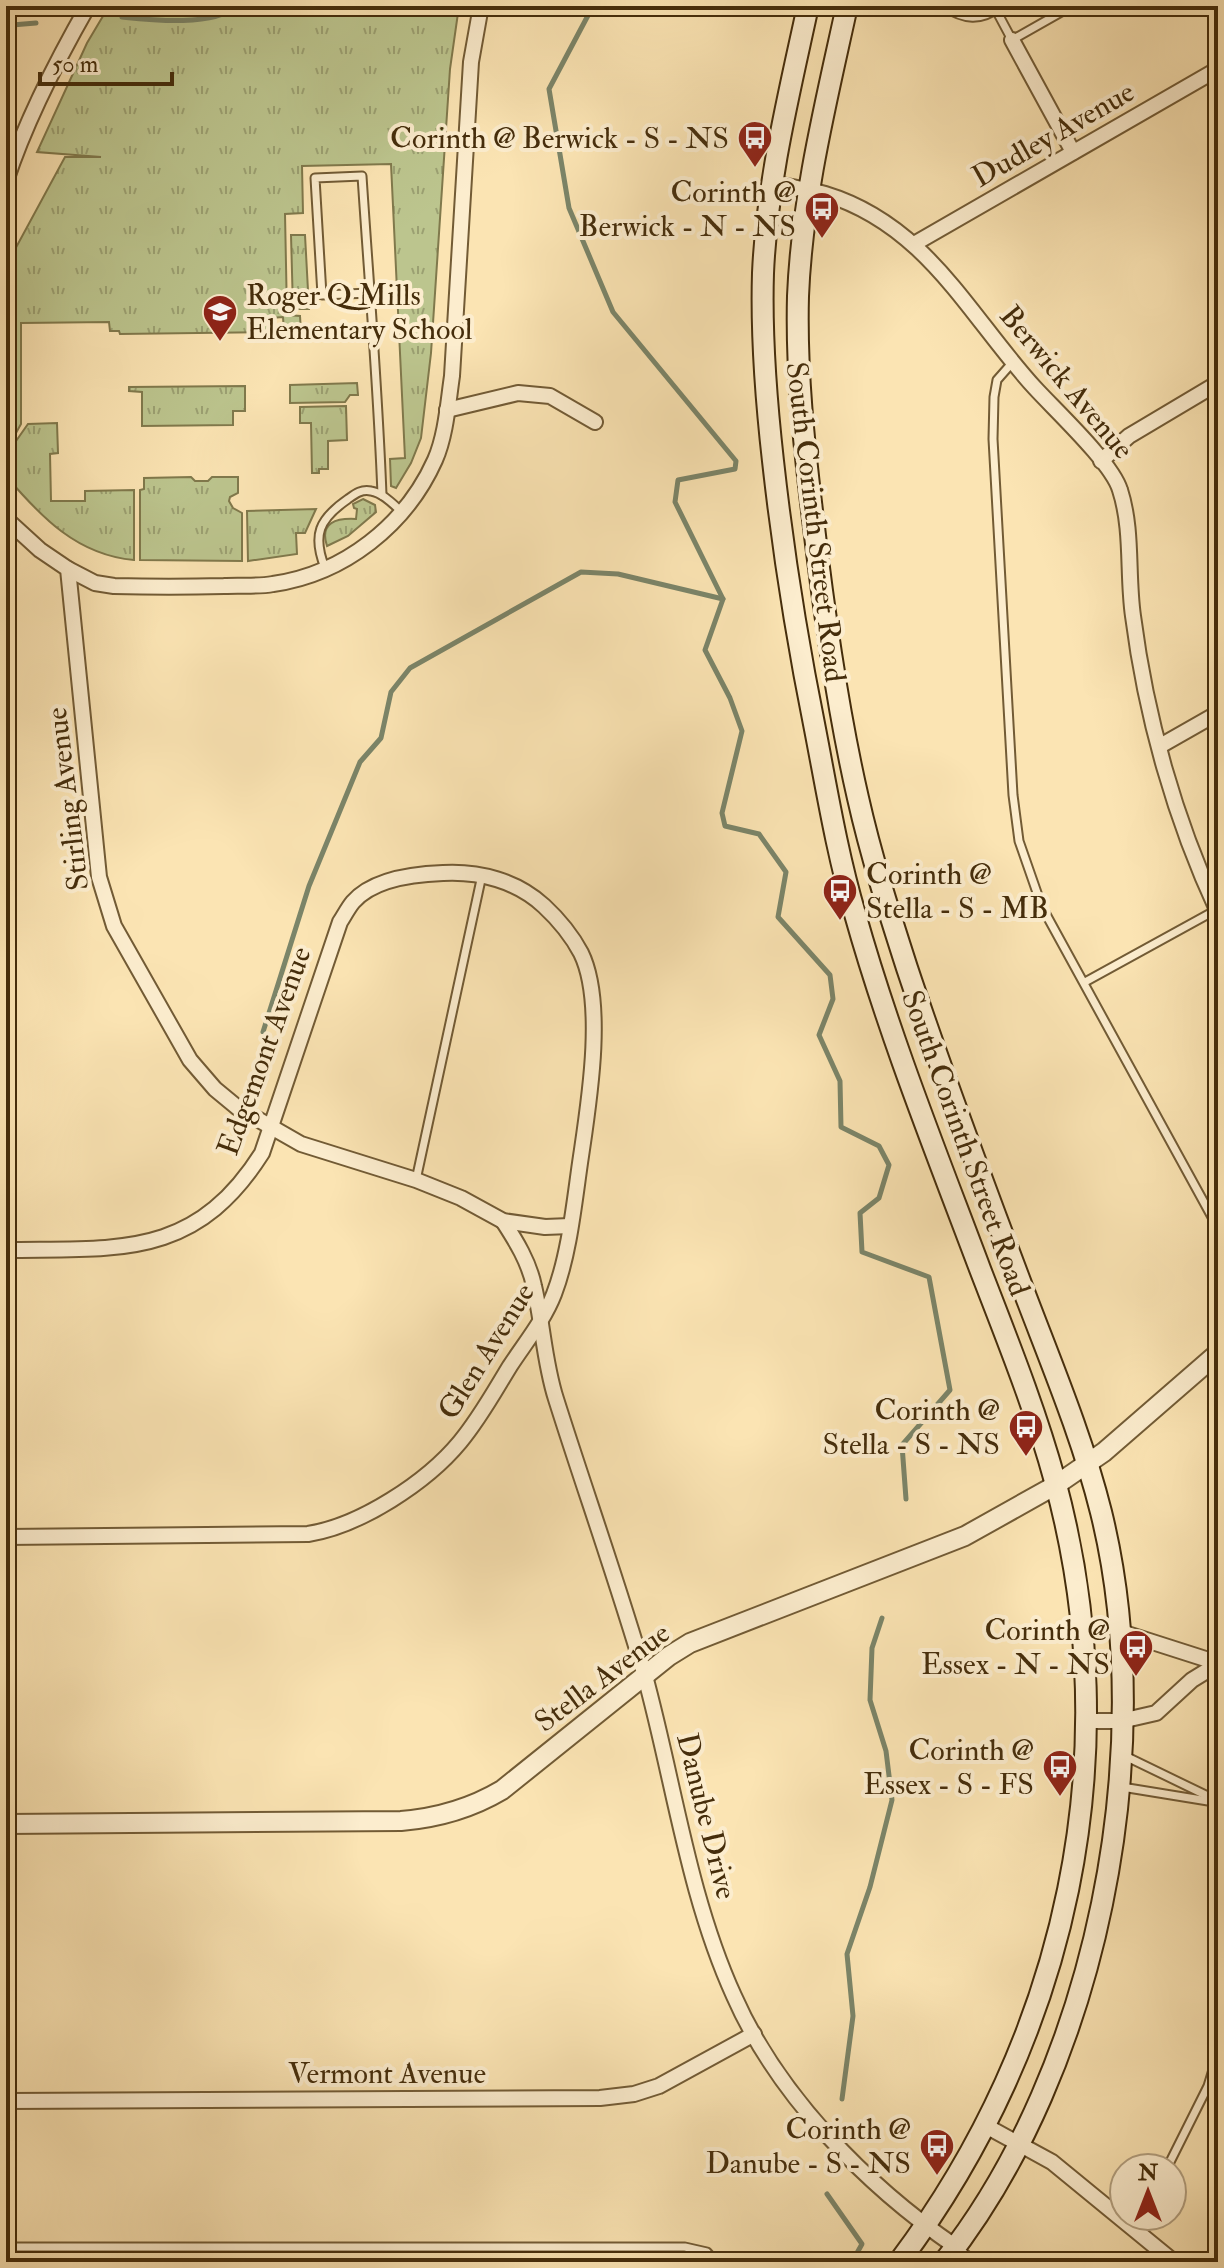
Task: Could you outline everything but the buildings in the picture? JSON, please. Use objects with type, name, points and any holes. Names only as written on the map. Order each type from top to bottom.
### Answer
[{"type":"main road","name":"South Corinth Street Road","points":[[808,6],[772,183],[763,275],[764,371],[795,634],[853,908],[913,1093],[1032,1404],[1056,1485],[1080,1621],[1085,1721],[1083,1785],[1066,1906],[1044,1986],[1027,2035],[986,2126],[926,2226],[899,2262]]},
{"type":"main road","name":"South Corinth Street Road","points":[[847,6],[808,191],[799,291],[801,418],[821,588],[858,799],[881,889],[941,1072],[1088,1464],[1113,1571],[1118,1631],[1121,1721],[1119,1787],[1108,1878],[1088,1964],[1046,2085],[1019,2143],[975,2221],[950,2254]]},
{"type":"street","points":[[6,181],[29,121],[63,49],[88,6]]},
{"type":"street","points":[[6,519],[40,550],[95,583],[151,587],[272,584],[325,570],[359,551],[402,512],[414,498],[436,458],[447,410],[452,376],[471,62],[481,6]]},
{"type":"street","points":[[1012,40],[1073,152]]},
{"type":"street","name":"Dudley Avenue","points":[[914,244],[1218,69]]},
{"type":"street","name":"Berwick Avenue","points":[[772,183],[826,195],[862,210],[914,244],[963,296],[1012,363],[1101,461],[1119,486],[1127,515],[1132,614],[1142,676],[1175,802],[1217,911]]},
{"type":"street","points":[[1101,461],[1129,436],[1218,383]]},
{"type":"street","points":[[447,410],[518,393],[550,396],[595,422]]},
{"type":"street","name":"Stirling Avenue","points":[[68,569],[99,877],[114,926],[190,1060],[215,1089],[238,1108],[301,1144],[416,1180],[461,1198],[503,1221],[545,1227],[570,1226]]},
{"type":"street","points":[[1160,746],[1218,713]]},
{"type":"street","name":"Edgemont Avenue","points":[[6,1250],[109,1249],[154,1242],[187,1227],[221,1205],[245,1180],[262,1153],[331,944],[340,922],[355,900],[379,885],[418,874],[450,872],[482,875],[514,885]]},
{"type":"street","name":"Glen Avenue","points":[[6,1537],[308,1534],[327,1531],[382,1505],[421,1478],[459,1444],[539,1323],[554,1293],[570,1226],[588,1109],[591,991],[581,954],[557,919],[514,885]]},
{"type":"street","name":"Stirling Avenue","points":[[503,1221],[522,1250],[530,1273],[539,1323]]},
{"type":"street","name":"Danube Drive","points":[[539,1323],[550,1379],[644,1675],[707,1924],[734,1997],[754,2034],[794,2094],[838,2147],[881,2190],[926,2226],[950,2254]]},
{"type":"street","name":"Stella Avenue","points":[[6,1824],[401,1821],[451,1813],[481,1802],[502,1790],[644,1675],[690,1643],[965,1536],[1056,1485],[1088,1464],[1218,1353]]},
{"type":"street","points":[[1118,1631],[1218,1664]]},
{"type":"street","points":[[1085,1721],[1121,1721],[1156,1713],[1192,1680],[1218,1664]]},
{"type":"street","name":"Vermont Avenue","points":[[6,2101],[600,2098],[634,2094],[659,2086],[754,2034]]},
{"type":"street","points":[[986,2126],[1052,2162],[1108,2202]]},
{"type":"street","points":[[1146,2232],[1174,2262]]},
{"type":"lane","points":[[943,6],[963,18],[975,19],[998,8],[1012,40],[1072,6]]},
{"type":"lane","points":[[370,293],[322,295],[315,178],[362,176],[370,293],[382,495]]},
{"type":"lane","points":[[1012,363],[997,380],[993,439],[1013,795],[1019,841],[1042,907],[1218,1228]]},
{"type":"lane","points":[[325,570],[317,547],[330,511],[359,492],[370,491],[382,495],[402,512]]},
{"type":"lane","points":[[416,1180],[482,875]]},
{"type":"lane","points":[[1085,982],[1217,911]]},
{"type":"lane","points":[[1121,1754],[1218,1802]]},
{"type":"lane","points":[[1119,1787],[1218,1802]]},
{"type":"lane","points":[[1175,2152],[1208,2086],[1218,2053]]},
{"type":"lane","points":[[6,2247],[685,2247],[707,2252],[716,2262]]},
{"type":"lane","points":[[950,2254],[975,2262]]},
{"type":"green space","points":[[109,6],[459,6],[450,69],[431,353],[421,438],[396,488],[391,486],[390,459],[405,458],[391,164],[302,166],[303,213],[285,214],[287,315],[300,316],[301,332],[284,332],[283,317],[270,318],[270,332],[120,334],[119,331],[110,331],[109,322],[21,323],[21,424],[6,451],[6,317],[13,253],[65,157],[101,157],[37,152],[87,43]]},
{"type":"green space","points":[[291,235],[305,235],[309,309],[293,309]]},
{"type":"green space","points":[[357,383],[358,395],[350,395],[345,402],[290,403],[290,385]]},
{"type":"green space","points":[[245,386],[245,411],[233,411],[233,425],[142,426],[142,392],[129,391],[129,387]]},
{"type":"green space","points":[[346,406],[347,440],[328,441],[328,469],[312,473],[311,423],[300,423],[300,407]]},
{"type":"green space","points":[[57,423],[58,453],[50,454],[51,501],[85,501],[85,491],[134,490],[134,560],[95,551],[62,532],[6,476],[9,451],[28,424]]},
{"type":"green space","points":[[191,477],[195,481],[208,481],[212,477],[238,477],[238,493],[229,501],[233,508],[242,513],[242,561],[140,560],[140,490],[144,489],[144,478]]},
{"type":"green space","points":[[363,499],[375,505],[376,512],[348,536],[327,546],[325,532],[331,523],[356,519],[357,509],[353,504]]},
{"type":"green space","points":[[316,509],[305,533],[296,533],[297,554],[248,561],[247,511]]},
{"type":"waterway","points":[[122,17],[198,20],[227,13],[237,6]]},
{"type":"waterway","points":[[593,6],[549,89],[569,208],[613,312],[736,461],[735,469],[678,480],[675,502],[723,599],[705,650],[730,698],[742,731],[722,813],[725,826],[759,834],[786,872],[778,917],[830,975],[833,999],[819,1035],[840,1081],[841,1127],[879,1146],[889,1165],[879,1198],[860,1213],[862,1252],[929,1277],[950,1390],[902,1445],[906,1499]]},
{"type":"waterway","points":[[12,25],[36,23]]},
{"type":"waterway","points":[[263,1032],[309,886],[360,762],[381,738],[391,692],[410,668],[581,572],[618,574],[723,599]]},
{"type":"waterway","points":[[842,2099],[853,2016],[847,1954],[870,1887],[892,1800],[886,1751],[870,1700],[872,1648],[882,1618]]},
{"type":"waterway","points":[[827,2194],[862,2244],[852,2262]]},
{"type":"place","name":"Corinth @ Berwick - S - NS","points":[[755,169]]},
{"type":"place","name":"Corinth @ Berwick - N - NS","points":[[822,240]]},
{"type":"place","name":"Roger Q Mills Elementary School","points":[[220,343]]},
{"type":"place","name":"Corinth @ Stella - S - MB","points":[[840,922]]},
{"type":"place","name":"Corinth @ Stella - S - NS","points":[[1026,1458]]},
{"type":"place","name":"Corinth @ Essex - N - NS","points":[[1136,1678]]},
{"type":"place","name":"Corinth @ Essex - S - FS","points":[[1060,1798]]},
{"type":"place","name":"Corinth @ Danube - S - NS","points":[[937,2177]]}]
